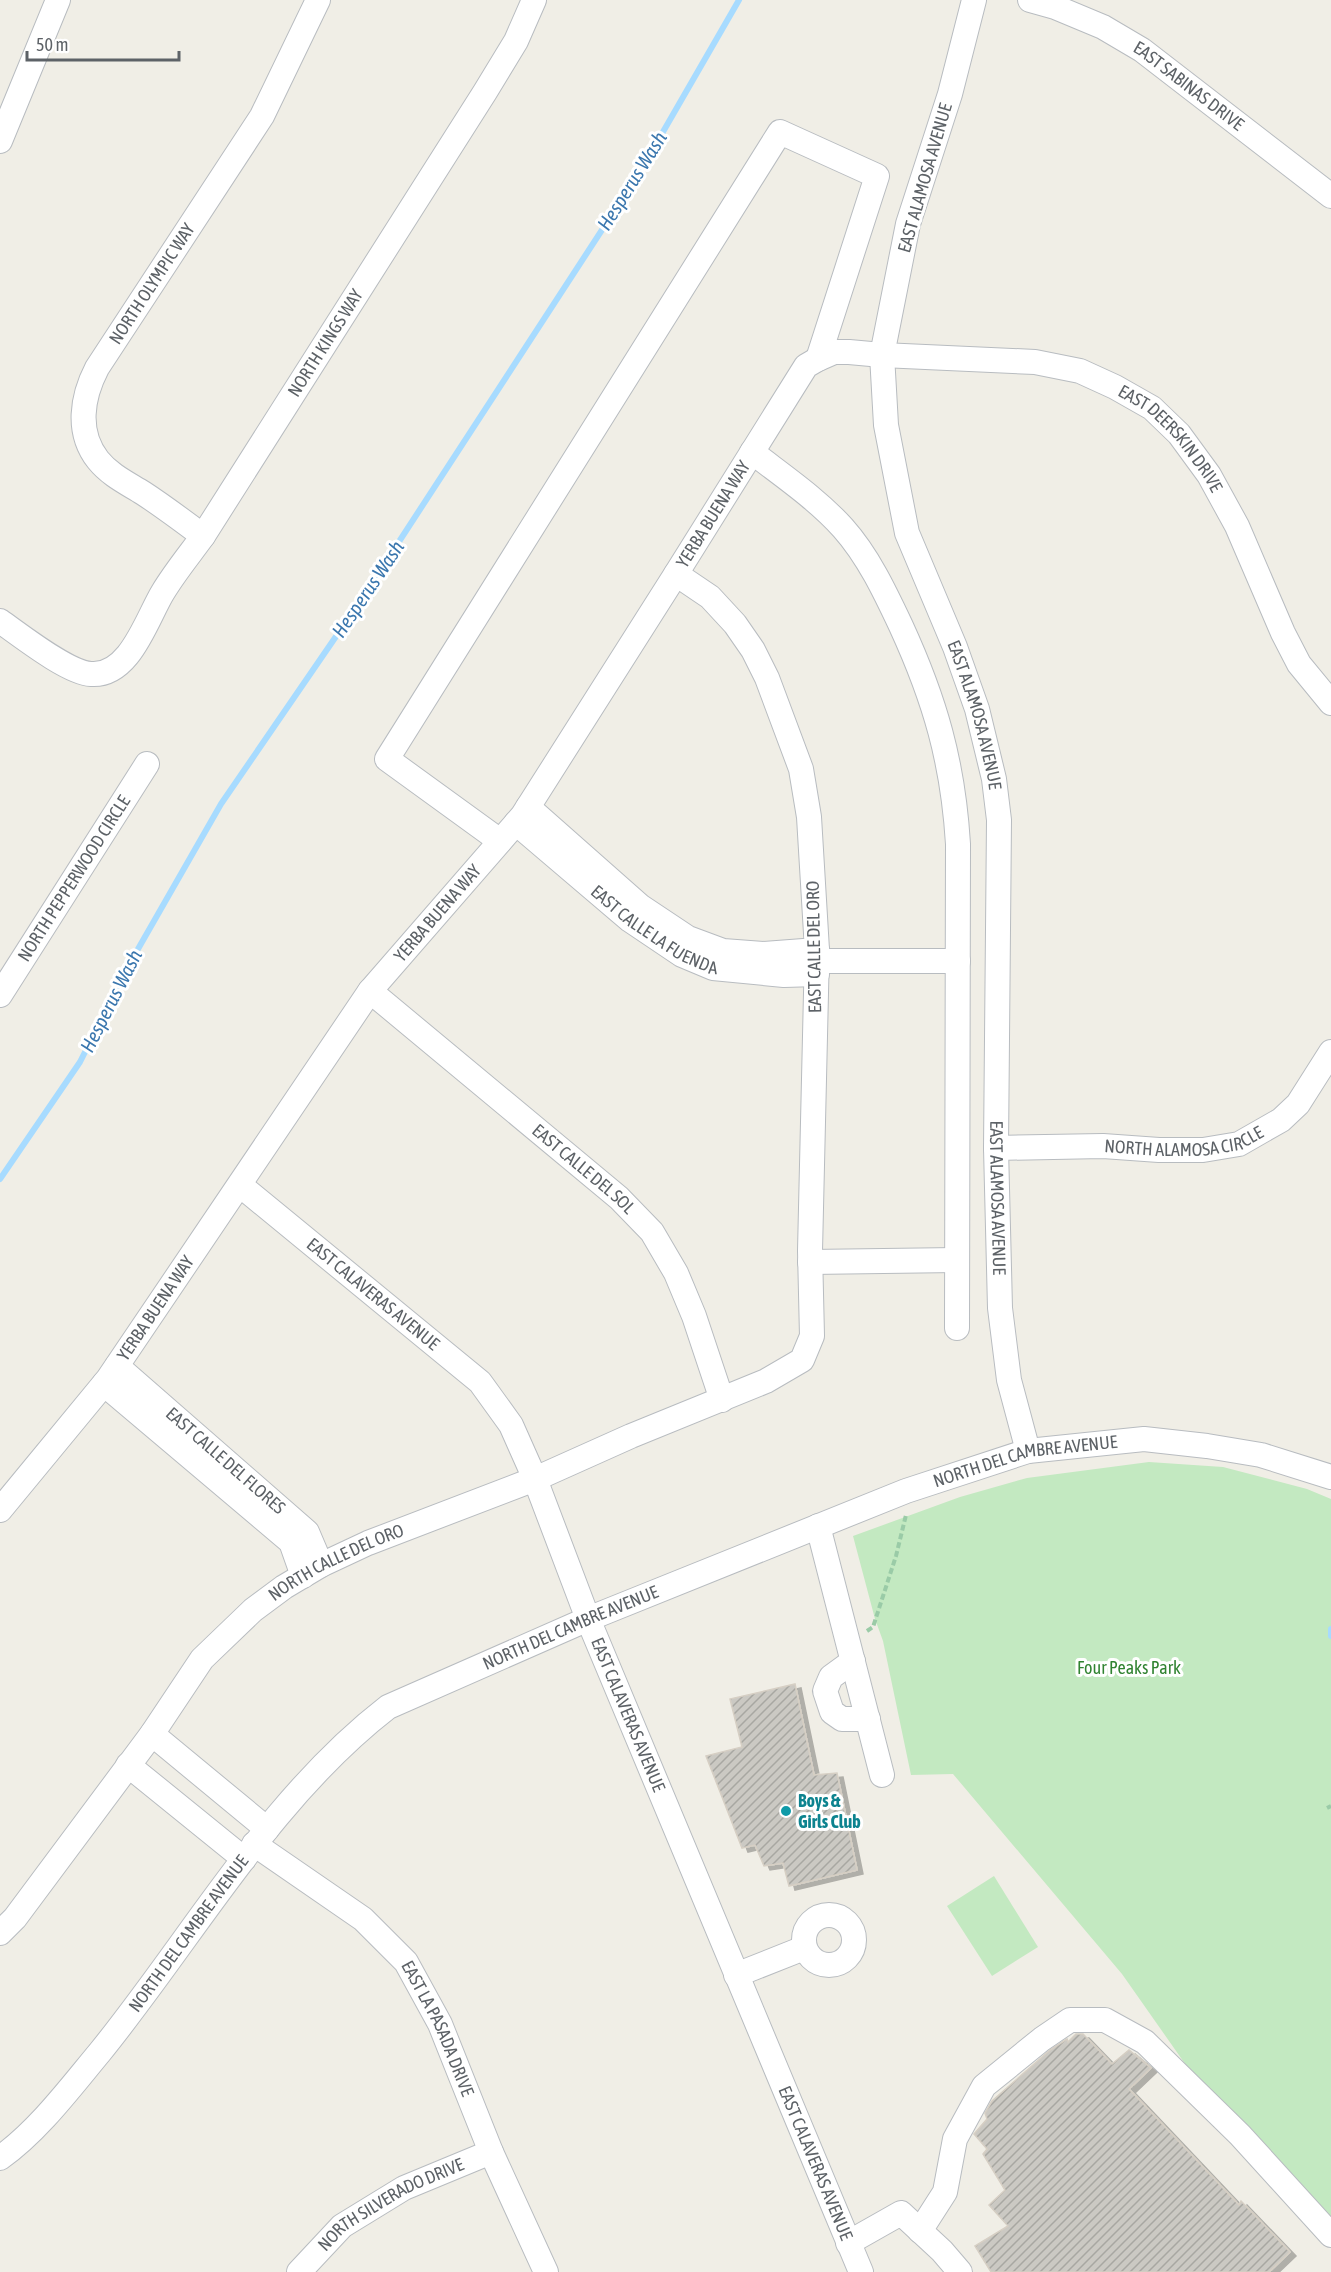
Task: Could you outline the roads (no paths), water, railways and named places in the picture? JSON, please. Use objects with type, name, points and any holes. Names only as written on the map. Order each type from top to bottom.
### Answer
[{"type":"street","points":[[0,141],[58,0]]},
{"type":"street","name":"NORTH OLYMPIC WAY","points":[[203,536],[119,478],[97,459],[88,441],[83,421],[84,398],[102,360],[262,116],[318,0]]},
{"type":"street","name":"NORTH KINGS WAY","points":[[0,621],[45,652],[89,674],[101,674],[121,663],[133,648],[163,591],[203,536],[485,92],[516,40],[534,0]]},
{"type":"street","name":"EAST ALAMOSA AVENUE","points":[[974,0],[950,94],[908,224],[882,355],[886,425],[907,533],[956,647],[977,709],[994,779],[999,819],[1000,859],[996,1148],[1000,1308],[1008,1380],[1028,1451]]},
{"type":"street","name":"EAST SABINAS DRIVE","points":[[1030,0],[1055,7],[1103,27],[1142,50],[1331,196]]},
{"type":"street","name":"EAST CALLE LA FUENDA","points":[[818,358],[877,176],[780,132],[387,759],[514,824],[688,938],[723,951],[817,962],[958,961]]},
{"type":"street","points":[[818,358],[834,352],[882,355]]},
{"type":"street","name":"EAST DEERSKIN DRIVE","points":[[882,355],[1035,362],[1080,371],[1152,408],[1179,434],[1209,475],[1237,526],[1282,633],[1299,664],[1331,703]]},
{"type":"street","name":"YERBA BUENA WAY","points":[[0,1510],[110,1375],[370,991],[514,824],[676,574],[806,366],[818,358]]},
{"type":"street","points":[[752,452],[822,507],[854,543],[888,598],[917,661],[943,734],[956,804],[958,844],[957,1328]]},
{"type":"street","name":"EAST CALLE DEL ORO","points":[[676,574],[710,597],[735,624],[753,650],[767,678],[801,769],[809,818],[817,962],[810,1262],[812,1336],[802,1360]]},
{"type":"street","name":"NORTH PEPPERWOOD CIRCLE","points":[[0,994],[147,764]]},
{"type":"street","name":"EAST CALLE DEL SOL","points":[[370,991],[619,1198],[652,1232],[676,1273],[722,1400]]},
{"type":"street","name":"NORTH ALAMOSA CIRCLE","points":[[996,1148],[1103,1146],[1203,1150],[1239,1144],[1281,1120],[1298,1104],[1331,1052]]},
{"type":"street","name":"EAST CALAVERAS AVENUE","points":[[240,1185],[480,1382],[511,1425],[535,1479],[588,1619],[861,2272]]},
{"type":"street","points":[[810,1262],[957,1260]]},
{"type":"street","name":"NORTH CALLE DEL ORO","points":[[0,1933],[15,1918],[152,1734],[202,1659],[253,1610],[284,1587],[312,1570],[368,1543],[535,1479],[631,1436],[766,1381],[802,1360]]},
{"type":"street","name":"EAST CALLE DEL FLORES","points":[[110,1375],[291,1542],[312,1570]]},
{"type":"street","name":"NORTH DEL CAMBRE AVENUE","points":[[0,2158],[64,2096],[79,2078],[139,2004],[255,1844],[338,1751],[360,1729],[388,1707],[588,1619],[818,1526],[906,1491],[1028,1451],[1144,1439],[1261,1455],[1331,1477]]},
{"type":"street","points":[[818,1526],[882,1775]]},
{"type":"street","points":[[853,1661],[831,1677],[825,1691],[832,1712],[842,1719],[868,1719]]},
{"type":"street","name":"EAST LA PASADA DRIVE","points":[[152,1734],[255,1844]]},
{"type":"street","name":"EAST LA PASADA DRIVE","points":[[128,1765],[255,1844],[363,1919],[406,1962],[440,2024],[491,2152],[546,2272]]},
{"type":"street","points":[[736,1975],[804,1948]]},
{"type":"street","points":[[920,2231],[945,2192],[955,2139],[984,2086],[1042,2039],[1070,2020],[1105,2020],[1145,2042],[1240,2135],[1331,2235]]},
{"type":"street","name":"NORTH SILVERADO DRIVE","points":[[299,2272],[342,2226],[404,2188],[491,2152]]},
{"type":"street","points":[[848,2243],[900,2213],[942,2251],[960,2272]]},
{"type":"waterway","name":"Hesperus Wash","points":[[0,1179],[80,1062],[130,963],[221,804],[361,600],[641,170],[739,0]]},
{"type":"waterway","points":[[1331,1629],[1331,1636]]},
{"type":"place","name":"Boys & Girls Club","points":[[786,1811]]},
{"type":"park label","name":"Four Peaks Park","points":[[1129,1668]]}]
